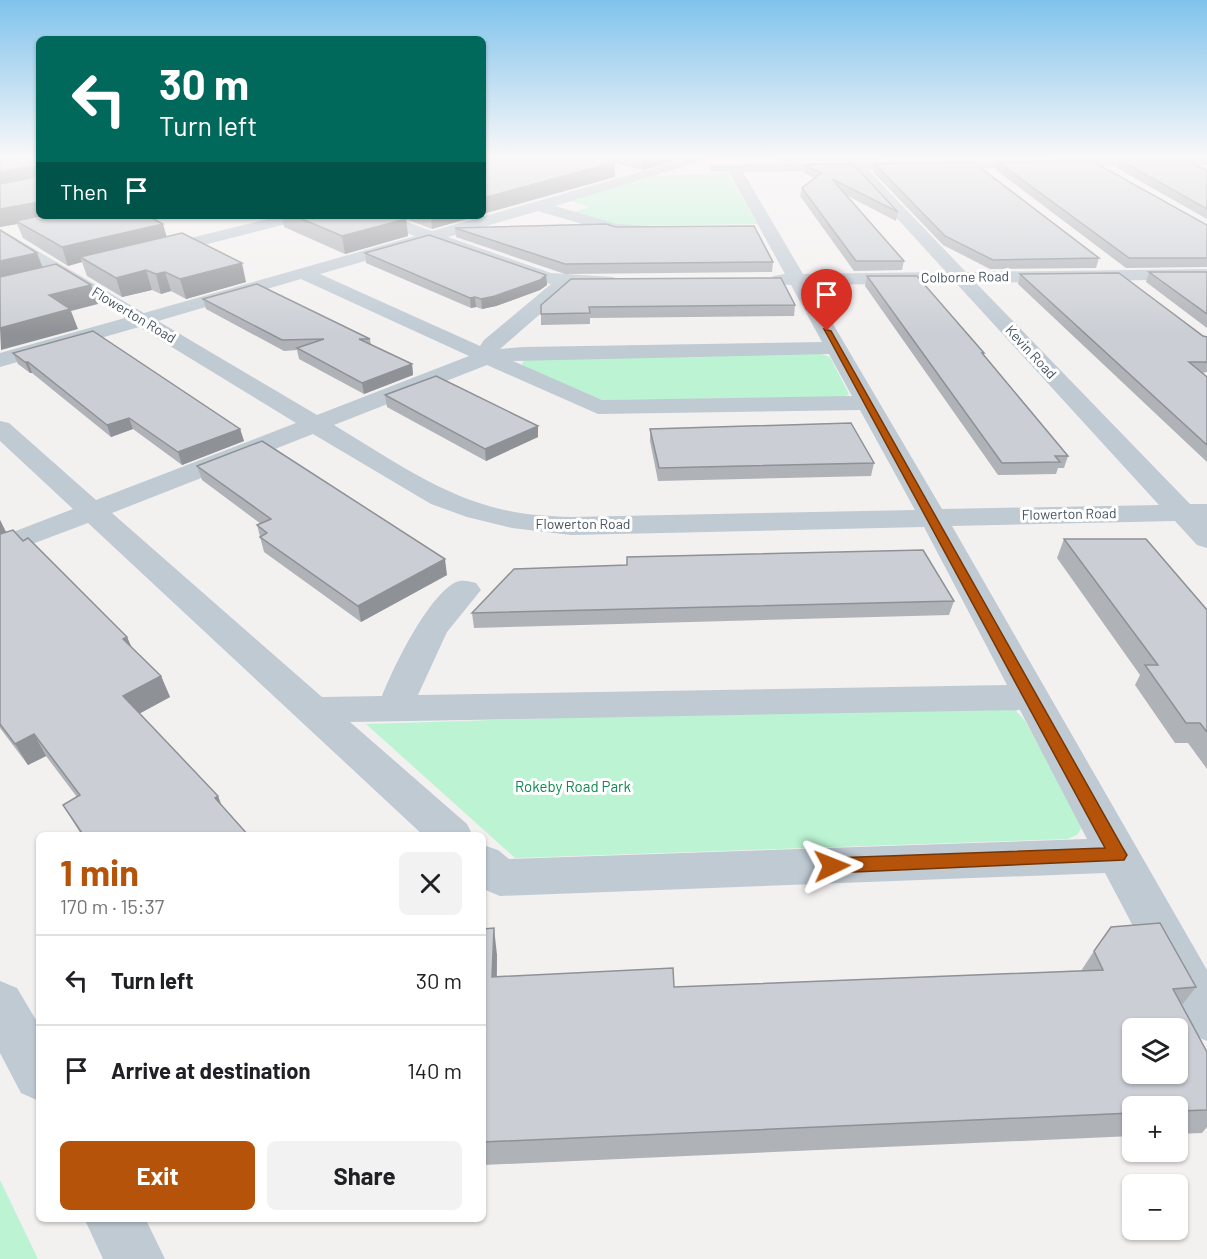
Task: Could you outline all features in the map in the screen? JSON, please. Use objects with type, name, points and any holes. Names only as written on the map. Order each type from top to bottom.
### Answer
[{"type":"street","points":[[0,360],[504,216]]},
{"type":"street","points":[[572,216],[616,229],[663,229]]},
{"type":"street","points":[[750,216],[757,228],[797,279],[868,403],[1207,1017]]},
{"type":"street","name":"Kevin Road","points":[[902,216],[961,278],[1194,512],[1207,539]]},
{"type":"street","points":[[144,255],[288,219]]},
{"type":"street","points":[[383,219],[531,273],[565,282],[625,282]]},
{"type":"street","points":[[1,236],[25,231]]},
{"type":"street","name":"Flowerton Road","points":[[1,236],[422,489],[456,506],[494,518],[527,524],[571,526],[932,516],[1194,512]]},
{"type":"street","points":[[1102,261],[1146,295]]},
{"type":"street","points":[[302,273],[598,407],[868,403]]},
{"type":"street","name":"Colborne Road","points":[[763,280],[1207,274]]},
{"type":"street","points":[[487,357],[491,344],[565,282]]},
{"type":"street","points":[[0,547],[487,357],[523,353],[836,348]]},
{"type":"street","points":[[0,428],[448,832]]},
{"type":"street","points":[[395,708],[423,644],[445,608],[465,590]]},
{"type":"street","points":[[312,710],[1031,697]]},
{"type":"street","points":[[486,866],[500,878],[1118,855]]},
{"type":"street","points":[[0,1004],[36,1070]]},
{"type":"street","points":[[115,1222],[135,1259]]},
{"type":"green space","points":[[586,216],[752,216],[757,224],[620,226]]},
{"type":"green space","points":[[819,353],[830,357],[849,394],[844,397],[602,400],[521,366],[524,360]]},
{"type":"green space","name":"Rokeby Road Park","points":[[1003,704],[1016,711],[1025,721],[1080,820],[1081,829],[1077,835],[1067,839],[515,858],[366,724]]},
{"type":"green space","points":[[0,1180],[38,1259],[0,1259]]},
{"type":"building","points":[[823,216],[864,216],[904,261],[856,261]]},
{"type":"building","points":[[925,216],[1044,216],[1099,258],[993,260],[945,236]]},
{"type":"building","points":[[1071,216],[1190,216],[1207,225],[1207,258],[1129,258]]},
{"type":"building","points":[[36,217],[36,219],[154,219],[163,224],[62,247],[16,221]]},
{"type":"building","points":[[302,219],[406,219],[342,236]]},
{"type":"building","points":[[606,224],[616,227],[754,226],[773,262],[565,264],[455,228]]},
{"type":"building","points":[[0,230],[37,253],[0,261]]},
{"type":"building","points":[[182,233],[242,263],[180,279],[165,272],[156,274],[146,270],[116,278],[80,257]]},
{"type":"building","points":[[429,235],[546,275],[540,280],[495,296],[481,299],[470,298],[365,253]]},
{"type":"building","points":[[56,264],[91,285],[49,295],[70,309],[0,328],[0,277]]},
{"type":"building","points":[[1149,272],[1207,272],[1207,314]]},
{"type":"building","points":[[1119,273],[1207,337],[1207,362],[1189,362],[1207,377],[1207,445],[1020,274]]},
{"type":"building","points":[[867,276],[917,276],[984,353],[982,353],[1068,456],[1055,456],[1060,462],[1002,463]]},
{"type":"building","points":[[781,278],[795,305],[589,307],[590,313],[541,314],[541,305],[571,279]]},
{"type":"building","points":[[257,284],[370,339],[359,339],[412,364],[362,383],[297,348],[324,339],[282,340],[203,299]]},
{"type":"building","points":[[93,331],[240,429],[178,452],[129,418],[107,425],[28,362],[13,353]]},
{"type":"building","points":[[436,376],[538,426],[485,449],[385,395]]},
{"type":"building","points":[[851,423],[874,463],[659,468],[650,429]]},
{"type":"building","points":[[262,441],[445,559],[358,606],[260,537],[267,533],[257,525],[271,519],[197,466]]},
{"type":"building","points":[[13,530],[23,541],[28,538],[127,637],[123,639],[161,676],[123,696],[218,796],[215,798],[245,832],[81,832],[63,805],[80,795],[34,734],[15,744],[0,724],[0,534]]},
{"type":"building","points":[[1064,539],[1146,539],[1207,610],[1207,732],[1200,723],[1186,723],[1145,665],[1158,665]]},
{"type":"building","points":[[923,550],[954,601],[472,613],[514,569],[627,565],[627,557]]},
{"type":"building","points":[[1160,923],[1196,987],[1173,989],[1207,1052],[1207,1110],[1188,1111],[1188,1096],[1122,1096],[1122,1113],[486,1142],[486,929],[494,928],[492,977],[673,968],[674,987],[1103,970],[1094,951],[1111,927]]},
{"type":"route","points":[[827,331],[943,536],[1118,855],[832,866]]}]
